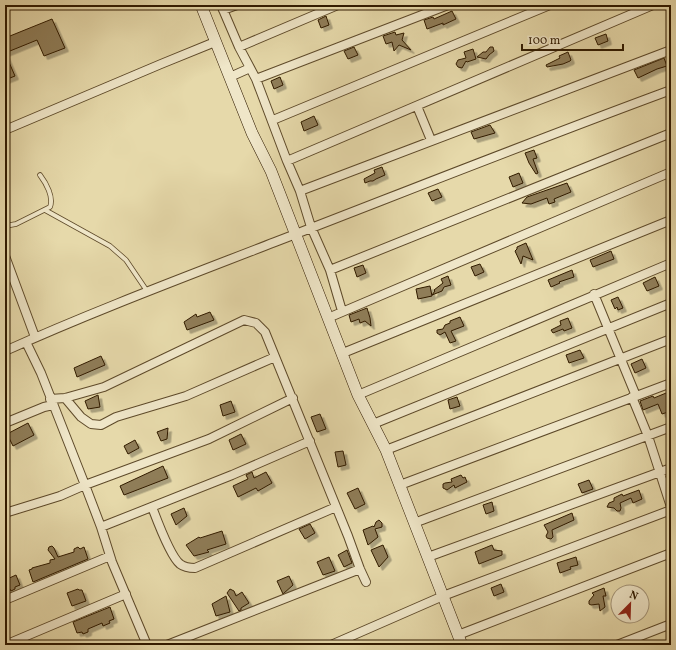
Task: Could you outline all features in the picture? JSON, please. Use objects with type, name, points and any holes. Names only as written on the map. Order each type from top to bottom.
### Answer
[{"type":"street","points":[[201,5],[252,133],[271,171],[294,234],[343,353],[358,395],[386,450],[460,640],[671,552]]},
{"type":"street","points":[[237,5],[222,8],[239,47],[256,79],[300,191],[311,227],[330,270],[342,311]]},
{"type":"street","points":[[239,47],[338,5]]},
{"type":"street","points":[[256,79],[448,5]]},
{"type":"street","points":[[272,120],[550,5]]},
{"type":"street","points":[[287,161],[653,5]]},
{"type":"street","points":[[5,130],[215,42]]},
{"type":"street","points":[[300,191],[671,50]]},
{"type":"street","points":[[230,77],[250,68]]},
{"type":"street","points":[[5,351],[35,337],[311,227],[552,134],[671,90]]},
{"type":"street","points":[[417,106],[431,140]]},
{"type":"street","points":[[330,270],[671,133]]},
{"type":"street","points":[[328,318],[671,172]]},
{"type":"street","points":[[343,353],[671,220]]},
{"type":"street","points":[[5,256],[35,337]]},
{"type":"street","points":[[358,395],[594,294],[671,263]]},
{"type":"street","points":[[594,294],[621,358],[671,507]]},
{"type":"street","points":[[373,424],[671,303]]},
{"type":"street","points":[[5,423],[44,407],[52,402],[104,387],[244,320],[256,323],[265,332],[293,398],[366,582]]},
{"type":"street","points":[[386,450],[671,339]]},
{"type":"street","points":[[26,342],[41,373],[101,527],[110,556],[147,645]]},
{"type":"street","points":[[65,398],[81,417],[91,424],[101,424],[116,417],[186,396],[275,357]]},
{"type":"street","points":[[400,485],[671,383]]},
{"type":"street","points":[[5,513],[60,496],[85,485],[209,439],[293,398]]},
{"type":"street","points":[[414,523],[671,427]]},
{"type":"street","points":[[101,527],[232,475],[310,441]]},
{"type":"street","points":[[428,557],[671,468]]},
{"type":"street","points":[[152,507],[166,540],[180,564],[195,568],[336,507]]},
{"type":"street","points":[[331,645],[443,596],[671,510]]},
{"type":"street","points":[[5,600],[110,556]]},
{"type":"street","points":[[167,645],[360,569]]},
{"type":"street","points":[[5,645],[126,594]]},
{"type":"street","points":[[617,645],[671,624]]},
{"type":"lane","points":[[5,226],[16,224],[50,207],[52,201],[46,184],[40,175]]},
{"type":"lane","points":[[45,210],[110,246],[126,260],[147,292]]},
{"type":"building","points":[[452,11],[456,19],[443,25],[443,23],[427,29],[424,20],[433,17],[434,19]]},
{"type":"building","points":[[326,16],[329,25],[321,28],[318,20]]},
{"type":"building","points":[[52,19],[65,48],[44,56],[37,40],[5,53],[5,38]]},
{"type":"building","points":[[395,32],[396,35],[404,33],[402,40],[411,50],[399,45],[394,51],[392,42],[386,44],[383,36]]},
{"type":"building","points":[[606,34],[608,41],[598,45],[595,38]]},
{"type":"building","points":[[354,47],[358,55],[348,59],[344,51]]},
{"type":"building","points":[[490,47],[493,47],[494,51],[486,59],[477,57],[483,52],[486,52]]},
{"type":"building","points":[[473,49],[476,59],[466,61],[462,68],[458,67],[456,64],[458,60],[466,58],[464,52]]},
{"type":"building","points":[[568,52],[570,61],[547,67],[546,65]]},
{"type":"building","points":[[5,53],[15,76],[5,80]]},
{"type":"building","points":[[664,58],[667,66],[638,78],[634,70]]},
{"type":"building","points":[[280,77],[283,85],[274,89],[271,81]]},
{"type":"building","points":[[314,116],[318,125],[304,131],[301,122]]},
{"type":"building","points":[[490,125],[495,133],[474,139],[471,132]]},
{"type":"building","points":[[534,150],[537,158],[533,159],[538,173],[536,174],[525,153]]},
{"type":"building","points":[[382,167],[385,175],[365,183],[364,179],[375,173],[374,170]]},
{"type":"building","points":[[519,173],[523,183],[513,187],[509,177]]},
{"type":"building","points":[[567,183],[571,192],[554,199],[555,202],[549,204],[547,198],[531,204],[522,203],[527,197]]},
{"type":"building","points":[[438,189],[442,197],[432,201],[428,193]]},
{"type":"building","points":[[526,243],[533,260],[523,256],[521,264],[515,251],[517,247]]},
{"type":"building","points":[[611,251],[614,259],[593,267],[590,260]]},
{"type":"building","points":[[480,264],[484,272],[475,276],[471,267]]},
{"type":"building","points":[[363,265],[366,273],[357,277],[354,268]]},
{"type":"building","points":[[572,270],[574,277],[559,282],[560,283],[551,287],[548,280]]},
{"type":"building","points":[[448,276],[451,285],[444,287],[442,291],[432,295],[435,291],[434,290],[443,283],[441,279]]},
{"type":"building","points":[[655,277],[659,286],[647,291],[643,283]]},
{"type":"building","points":[[430,286],[432,296],[418,299],[416,289]]},
{"type":"building","points":[[618,297],[623,308],[618,310],[617,307],[615,309],[611,300]]},
{"type":"building","points":[[367,308],[371,326],[365,321],[360,323],[359,319],[351,322],[349,315]]},
{"type":"building","points":[[210,312],[214,320],[187,330],[184,322],[196,314],[197,317]]},
{"type":"building","points":[[460,317],[464,326],[451,331],[456,341],[450,343],[445,332],[440,335],[437,333],[437,330],[443,329],[445,325],[450,323],[450,321]]},
{"type":"building","points":[[568,318],[572,328],[564,331],[563,329],[553,333],[551,330],[561,325],[560,321]]},
{"type":"building","points":[[580,350],[584,358],[569,363],[566,355]]},
{"type":"building","points":[[101,356],[105,365],[77,377],[74,368]]},
{"type":"building","points":[[642,359],[646,368],[635,373],[631,364]]},
{"type":"building","points":[[671,391],[671,411],[662,414],[658,404],[643,410],[640,401],[653,396],[654,398]]},
{"type":"building","points":[[98,395],[100,407],[88,409],[85,401]]},
{"type":"building","points":[[457,397],[460,406],[450,409],[448,400]]},
{"type":"building","points":[[231,401],[235,412],[223,416],[220,405]]},
{"type":"building","points":[[320,414],[326,429],[317,432],[311,417]]},
{"type":"building","points":[[28,423],[34,435],[13,446],[7,434]]},
{"type":"building","points":[[168,428],[167,439],[161,441],[157,432]]},
{"type":"building","points":[[241,434],[246,444],[233,450],[229,440]]},
{"type":"building","points":[[135,440],[139,448],[128,454],[124,446]]},
{"type":"building","points":[[343,451],[346,465],[338,467],[335,452]]},
{"type":"building","points":[[163,466],[168,478],[124,495],[120,486]]},
{"type":"building","points":[[252,472],[254,478],[266,472],[272,483],[258,491],[256,488],[238,497],[233,486],[248,479],[246,475]]},
{"type":"building","points":[[461,475],[463,478],[465,477],[467,482],[455,488],[454,485],[447,490],[443,488],[443,484],[452,482],[451,479]]},
{"type":"building","points":[[589,480],[593,489],[582,493],[578,484]]},
{"type":"building","points":[[358,488],[365,504],[355,509],[347,493]]},
{"type":"building","points":[[639,490],[642,499],[633,503],[631,498],[620,503],[620,511],[607,507],[609,503],[614,501],[614,498],[622,494],[623,496]]},
{"type":"building","points":[[492,502],[494,511],[486,514],[483,505]]},
{"type":"building","points":[[184,508],[187,516],[176,525],[171,514]]},
{"type":"building","points":[[572,513],[574,520],[552,530],[553,537],[551,539],[547,538],[546,536],[548,532],[544,525]]},
{"type":"building","points":[[379,520],[382,523],[382,527],[375,529],[378,537],[368,545],[363,530],[373,526],[374,527],[376,522]]},
{"type":"building","points":[[310,524],[315,533],[305,539],[299,529]]},
{"type":"building","points":[[222,531],[226,544],[207,550],[209,552],[194,556],[186,545],[199,537],[200,538]]},
{"type":"building","points":[[383,545],[388,557],[379,567],[371,550]]},
{"type":"building","points":[[492,545],[494,550],[502,551],[502,555],[479,564],[475,552]]},
{"type":"building","points":[[52,546],[58,557],[74,552],[74,549],[78,547],[80,549],[84,547],[88,559],[33,582],[29,570],[50,563],[50,560],[55,559],[48,550],[49,547]]},
{"type":"building","points":[[347,550],[352,563],[344,567],[338,555]]},
{"type":"building","points":[[329,557],[335,571],[323,575],[317,562]]},
{"type":"building","points":[[576,557],[578,565],[570,567],[571,569],[560,573],[557,563]]},
{"type":"building","points":[[16,575],[20,585],[11,591],[10,589],[6,591],[5,580]]},
{"type":"building","points":[[289,576],[293,585],[283,594],[277,581]]},
{"type":"building","points":[[501,584],[504,592],[494,596],[491,588]]},
{"type":"building","points":[[604,588],[606,596],[603,596],[605,607],[600,611],[599,604],[591,605],[589,604],[589,601],[594,595],[592,593]]},
{"type":"building","points":[[78,589],[82,590],[86,601],[72,606],[67,593]]},
{"type":"building","points":[[230,589],[234,591],[236,596],[242,592],[249,603],[239,611],[227,593]]},
{"type":"building","points":[[226,596],[230,612],[216,616],[212,604]]},
{"type":"building","points":[[110,607],[114,619],[109,621],[110,623],[103,626],[102,623],[88,629],[88,632],[83,634],[82,632],[77,633],[73,622]]}]
